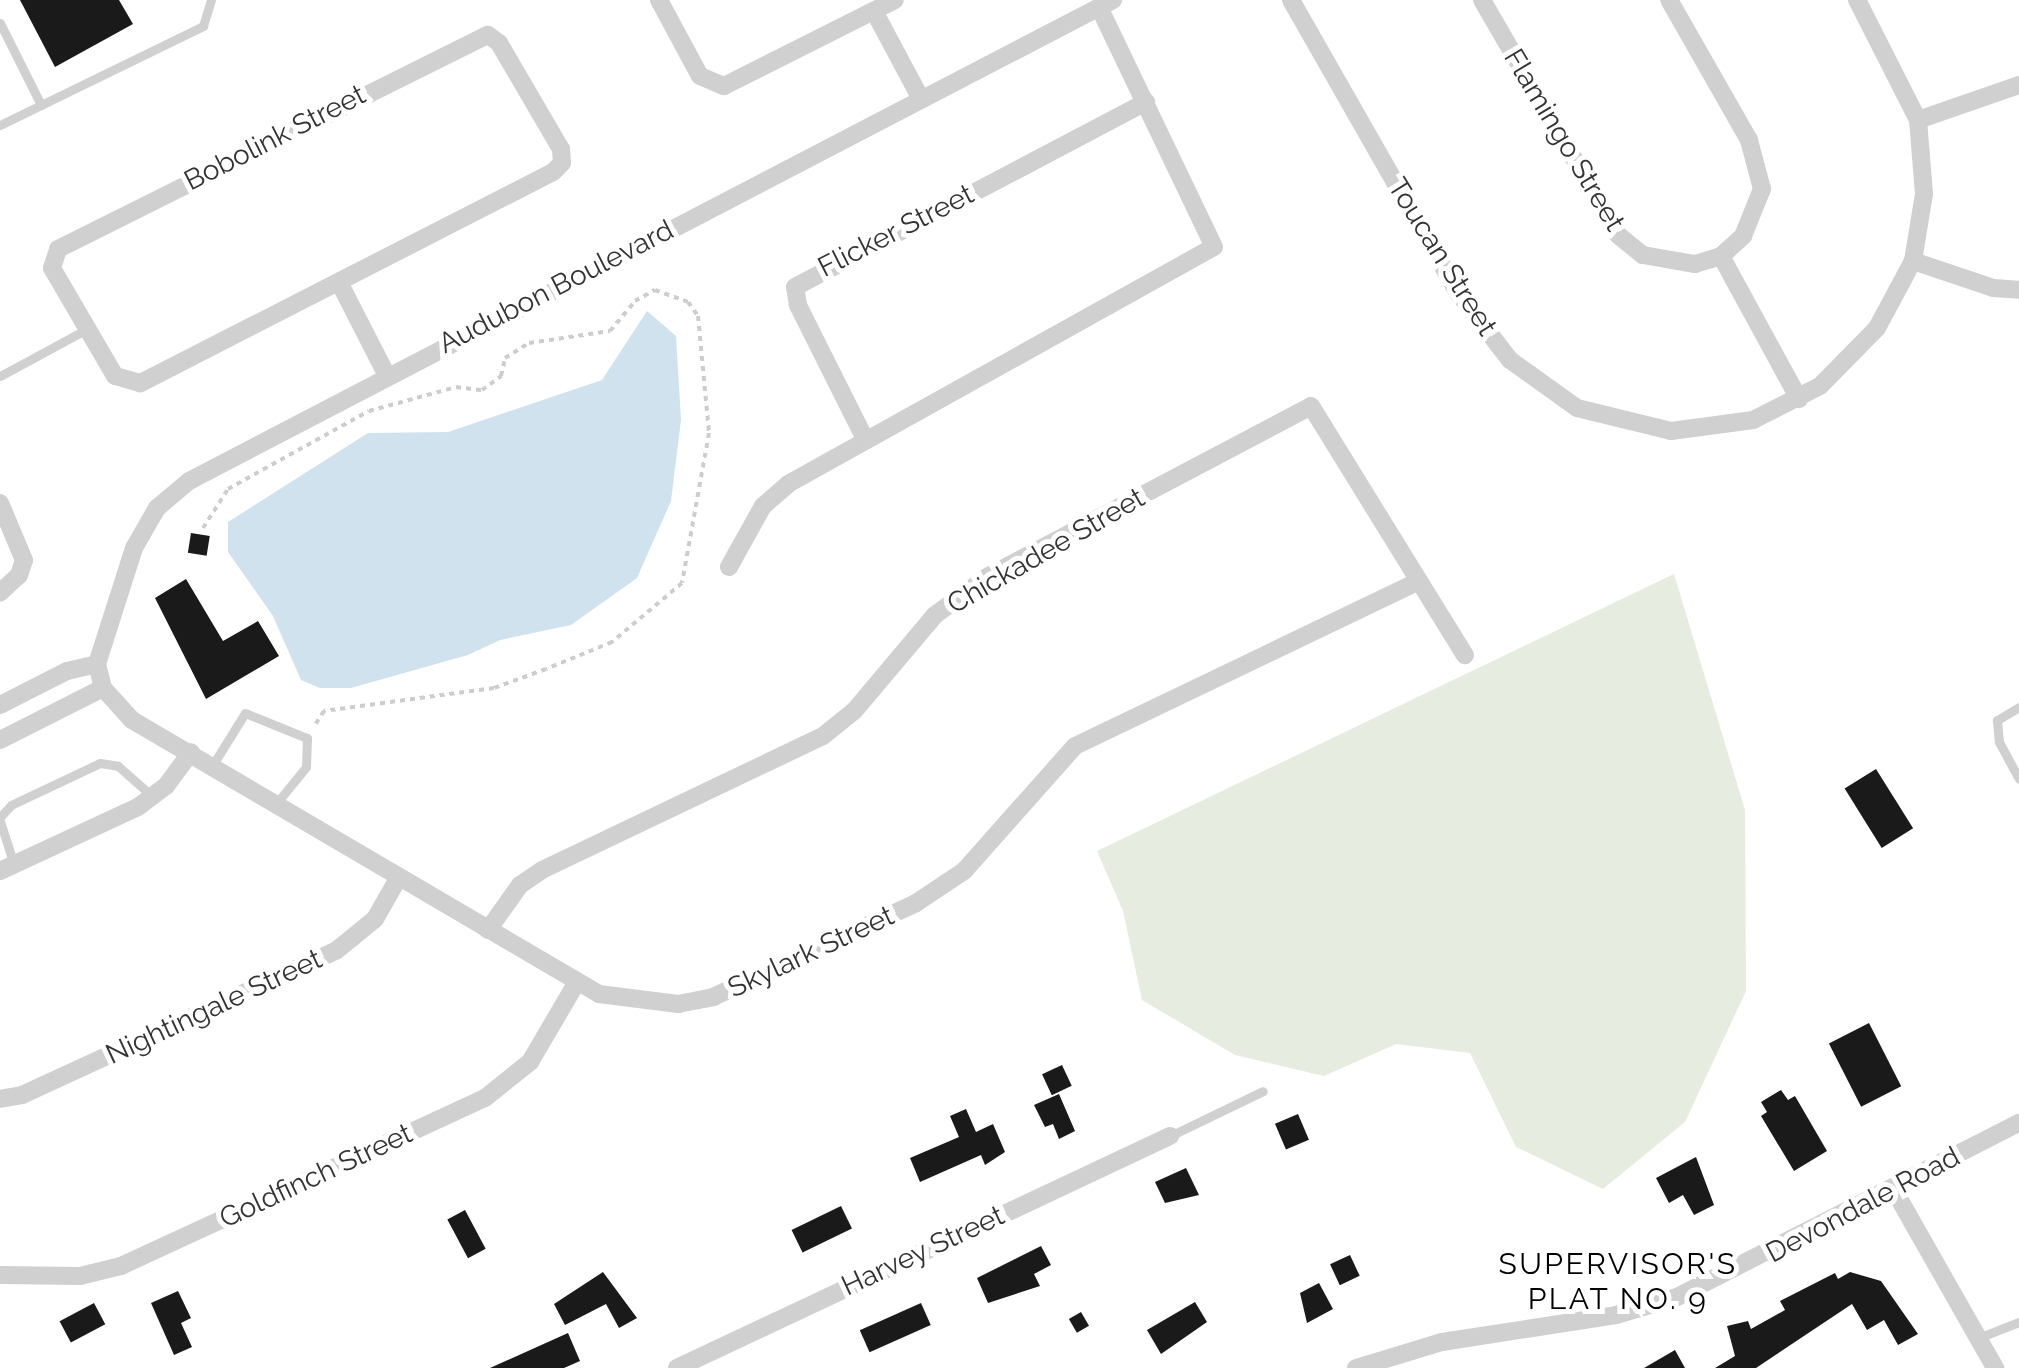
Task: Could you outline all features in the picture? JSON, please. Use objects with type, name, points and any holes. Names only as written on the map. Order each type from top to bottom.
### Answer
[{"type":"street","points":[[658,0],[711,85],[724,86],[895,0]]},
{"type":"street","name":"Toucan Street","points":[[1291,0],[1459,294],[1533,382],[1577,408],[1671,431],[1726,427],[1799,399],[1854,356],[1896,298],[1913,261],[1924,194],[1918,120],[1857,0]]},
{"type":"street","name":"Flamingo Street","points":[[1482,0],[1629,246],[1676,264],[1721,256]]},
{"type":"street","points":[[1669,0],[1759,168],[1762,189],[1752,224],[1721,256],[1799,399]]},
{"type":"street","points":[[729,566],[772,496],[864,437],[1205,258],[1214,247],[1146,102],[1106,4]]},
{"type":"street","name":"Audubon Boulevard","points":[[97,664],[134,548],[156,508],[238,452],[1106,4]]},
{"type":"street","points":[[874,11],[922,99]]},
{"type":"street","name":"Bobolink Street","points":[[488,35],[499,43],[561,149],[562,163],[339,282],[133,385],[115,376],[87,329],[52,268],[58,249],[474,36],[488,35]]},
{"type":"street","points":[[1918,120],[2019,85]]},
{"type":"street","name":"Flicker Street","points":[[864,437],[798,306],[796,287],[1146,102]]},
{"type":"street","points":[[1913,261],[2019,290]]},
{"type":"street","points":[[339,282],[386,374]]},
{"type":"street","name":"Chickadee Street","points":[[488,930],[520,886],[542,870],[823,736],[855,710],[935,615],[987,578],[1310,406],[1417,582]]},
{"type":"street","points":[[0,502],[18,534],[24,560],[19,575],[0,592]]},
{"type":"street","points":[[1417,582],[1465,655]]},
{"type":"street","name":"Skylark Street","points":[[103,688],[132,720],[577,982],[631,1003],[696,1002],[881,920],[964,871],[1075,746],[1417,582]]},
{"type":"street","points":[[0,705],[68,671],[97,664],[103,688],[0,740]]},
{"type":"street","points":[[7,868],[154,797],[191,752]]},
{"type":"street","name":"Nightingale Street","points":[[0,1099],[22,1096],[337,950],[375,919],[399,876]]},
{"type":"street","name":"Goldfinch Street","points":[[0,1275],[80,1276],[121,1266],[485,1098],[530,1062],[577,982]]},
{"type":"street","name":"Devondale Road","points":[[1356,1368],[1442,1342],[1656,1305],[1894,1190],[2019,1123]]},
{"type":"street","name":"Harvey Street","points":[[677,1368],[1170,1136]]},
{"type":"street","points":[[1894,1190],[1995,1368]]},
{"type":"lane","points":[[0,125],[203,26],[211,0]]},
{"type":"lane","points":[[0,23],[41,105]]},
{"type":"lane","points":[[0,376],[87,329]]},
{"type":"lane","points":[[2019,707],[1998,720],[1999,742],[2019,779]]},
{"type":"lane","points":[[212,766],[245,712],[307,738],[306,767],[275,804]]},
{"type":"lane","points":[[7,868],[0,819],[10,805],[100,762],[118,766],[154,797]]},
{"type":"lane","points":[[1170,1136],[1263,1091]]},
{"type":"lane","points":[[1978,1338],[2019,1322]]},
{"type":"path","points":[[203,528],[228,489],[369,411],[456,387],[482,390],[501,376],[505,358],[529,342],[610,331],[635,301],[654,290],[688,302],[698,316],[709,433],[682,583],[612,642],[494,688],[324,711],[307,738]]},
{"type":"shaded area","points":[[1674,574],[1745,810],[1746,991],[1685,1122],[1603,1189],[1516,1147],[1470,1053],[1396,1044],[1324,1076],[1235,1055],[1142,1000],[1123,911],[1097,851]]},
{"type":"water","points":[[647,311],[676,336],[681,420],[671,501],[637,578],[571,625],[500,640],[468,655],[351,688],[320,688],[301,680],[273,616],[228,552],[228,522],[368,433],[448,432],[602,380]]},
{"type":"building","points":[[20,0],[119,0],[133,24],[55,67]]},
{"type":"building","points":[[191,533],[210,536],[207,556],[188,553]]},
{"type":"building","points":[[186,579],[223,641],[258,621],[279,656],[206,699],[155,598]]},
{"type":"building","points":[[1876,769],[1913,828],[1882,848],[1845,789]]},
{"type":"building","points":[[1869,1023],[1901,1086],[1861,1107],[1829,1043]]},
{"type":"building","points":[[1062,1065],[1072,1086],[1052,1095],[1042,1074]]},
{"type":"building","points":[[1781,1090],[1788,1100],[1795,1096],[1827,1151],[1794,1171],[1761,1116],[1767,1112],[1761,1102]]},
{"type":"building","points":[[1059,1094],[1075,1131],[1059,1139],[1053,1124],[1045,1127],[1034,1105]]},
{"type":"building","points":[[966,1109],[976,1132],[993,1124],[1005,1152],[985,1165],[981,1155],[920,1182],[910,1158],[959,1137],[950,1116]]},
{"type":"building","points":[[1298,1114],[1309,1140],[1286,1150],[1275,1124]]},
{"type":"building","points":[[1696,1157],[1714,1205],[1694,1215],[1683,1195],[1669,1203],[1656,1178]]},
{"type":"building","points":[[1186,1168],[1199,1195],[1165,1203],[1155,1182]]},
{"type":"building","points":[[841,1206],[852,1228],[803,1253],[792,1230]]},
{"type":"building","points":[[465,1210],[486,1249],[468,1258],[447,1219]]},
{"type":"building","points":[[1041,1246],[1051,1265],[1034,1274],[1040,1286],[988,1303],[977,1278]]},
{"type":"building","points":[[1350,1255],[1360,1276],[1340,1285],[1330,1264]]},
{"type":"building","points":[[603,1272],[637,1318],[619,1328],[606,1304],[565,1325],[554,1304]]},
{"type":"building","points":[[1850,1272],[1881,1281],[1918,1334],[1898,1345],[1884,1320],[1867,1330],[1852,1304],[1756,1368],[1715,1368],[1735,1356],[1727,1326],[1748,1321],[1751,1329],[1785,1310],[1780,1301],[1835,1273],[1838,1279]]},
{"type":"building","points":[[1319,1283],[1333,1309],[1307,1323],[1300,1293]]},
{"type":"building","points":[[178,1291],[191,1318],[181,1323],[192,1347],[174,1355],[151,1303]]},
{"type":"building","points":[[1195,1302],[1207,1322],[1161,1354],[1147,1330]]},
{"type":"building","points":[[94,1303],[105,1324],[71,1343],[60,1321]]},
{"type":"building","points":[[921,1303],[931,1325],[870,1352],[860,1330]]},
{"type":"building","points":[[1081,1312],[1089,1326],[1077,1333],[1069,1319]]},
{"type":"building","points":[[568,1333],[580,1361],[564,1368],[490,1368]]},
{"type":"building","points":[[1675,1350],[1685,1368],[1644,1368]]},
{"type":"district","name":"SUPERVISOR'S PLAT NO. 9","points":[[1618,1281]]}]
